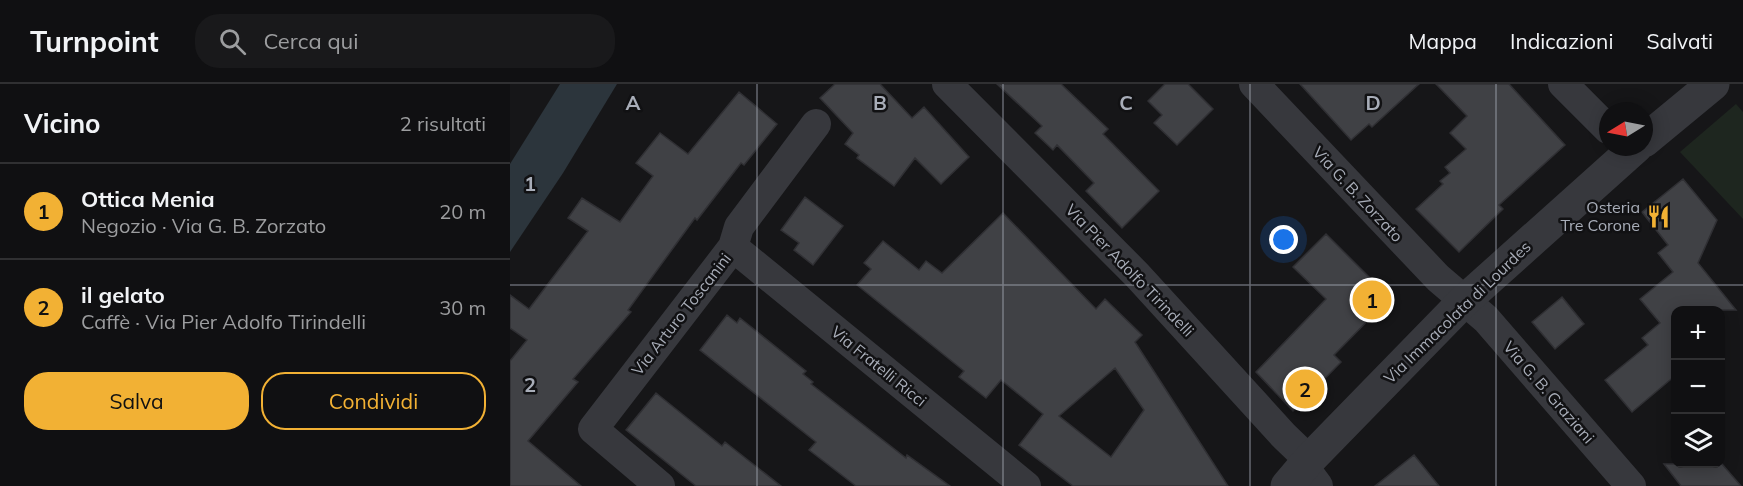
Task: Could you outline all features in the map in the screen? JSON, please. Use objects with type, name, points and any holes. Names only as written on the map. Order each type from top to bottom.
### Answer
[{"type":"street","name":"Via Pier Adolfo Tirindelli","points":[[947,84],[1137,275],[1284,436],[1304,475]]},
{"type":"street","name":"Via G. B. Zorzato","points":[[1254,84],[1438,278],[1464,301]]},
{"type":"street","points":[[1563,84],[1599,116]]},
{"type":"street","name":"Via Immacolata di Lourdes","points":[[1653,126],[1713,84]]},
{"type":"street","name":"Via Arturo Toscanini","points":[[660,486],[593,429],[733,247],[739,227],[816,124]]},
{"type":"street","name":"Via Immacolata di Lourdes","points":[[1304,475],[1464,301],[1615,156]]},
{"type":"street","name":"Via Fratelli Ricci","points":[[733,247],[1026,486]]},
{"type":"street","name":"Via G. B. Graziani","points":[[1464,301],[1486,319],[1631,486]]},
{"type":"shaded area","points":[[560,84],[617,84],[563,173],[510,252],[510,164]]},
{"type":"shaded area","points":[[1736,104],[1743,112],[1743,219],[1680,152]]},
{"type":"building","points":[[835,84],[880,84],[912,118],[924,107],[969,157],[941,184],[915,158],[894,186],[857,158],[859,155],[845,144],[853,133],[820,98]]},
{"type":"building","points":[[997,84],[1061,84],[1108,129],[1103,134],[1159,191],[1122,228],[1086,191],[1094,183],[1057,145],[1053,150],[1035,133],[1042,126]]},
{"type":"building","points":[[1165,84],[1188,84],[1213,109],[1177,145],[1154,123],[1162,115],[1148,101]]},
{"type":"building","points":[[1300,84],[1419,84],[1372,127],[1369,124],[1351,140]]},
{"type":"building","points":[[1436,84],[1509,84],[1565,145],[1499,205],[1503,209],[1459,252],[1416,209],[1443,184],[1440,181],[1450,173],[1445,167],[1466,149],[1450,133],[1467,116]]},
{"type":"building","points":[[739,92],[777,124],[744,165],[741,163],[697,220],[695,218],[628,310],[631,312],[573,379],[578,382],[528,441],[581,486],[510,486],[510,361],[527,340],[510,328],[510,295],[529,309],[588,231],[568,218],[582,198],[620,222],[653,176],[636,163],[660,133],[688,154]]},
{"type":"building","points":[[1683,179],[1717,220],[1698,263],[1736,310],[1725,310],[1725,306],[1671,306],[1671,379],[1632,412],[1605,380],[1648,345],[1642,338],[1660,323],[1640,299],[1673,272],[1658,253],[1668,245],[1642,212]]},
{"type":"building","points":[[805,197],[843,226],[813,265],[794,250],[799,243],[781,230]]},
{"type":"building","points":[[1003,213],[1096,309],[1105,299],[1142,335],[1135,342],[1228,486],[1073,486],[1019,445],[1043,414],[1001,380],[986,398],[959,377],[964,371],[857,285],[871,269],[864,263],[883,241],[919,270],[926,261],[942,273]],"holes":[[[1115,368],[1144,410],[1111,457],[1059,416]]]},
{"type":"building","points":[[1326,234],[1390,298],[1334,355],[1341,362],[1293,411],[1256,372],[1326,299],[1293,267]]},
{"type":"building","points":[[1562,297],[1584,324],[1555,349],[1532,322]]},
{"type":"building","points":[[727,315],[737,323],[740,318],[806,371],[803,374],[813,382],[811,384],[906,458],[907,455],[950,486],[856,486],[809,450],[816,442],[700,350]]},
{"type":"building","points":[[656,393],[722,446],[725,442],[781,486],[696,486],[626,430]]},
{"type":"building","points":[[1414,455],[1439,486],[1375,486]]},
{"type":"building","points":[[1664,464],[1671,464],[1671,468],[1725,467],[1741,486],[1681,486]]},
{"type":"place","name":"Osteria Tre Corone","points":[[1658,216]]},
{"type":"place","name":"Ottica Menia","points":[[1372,300]]},
{"type":"place","name":"il gelato","points":[[1305,389]]}]
